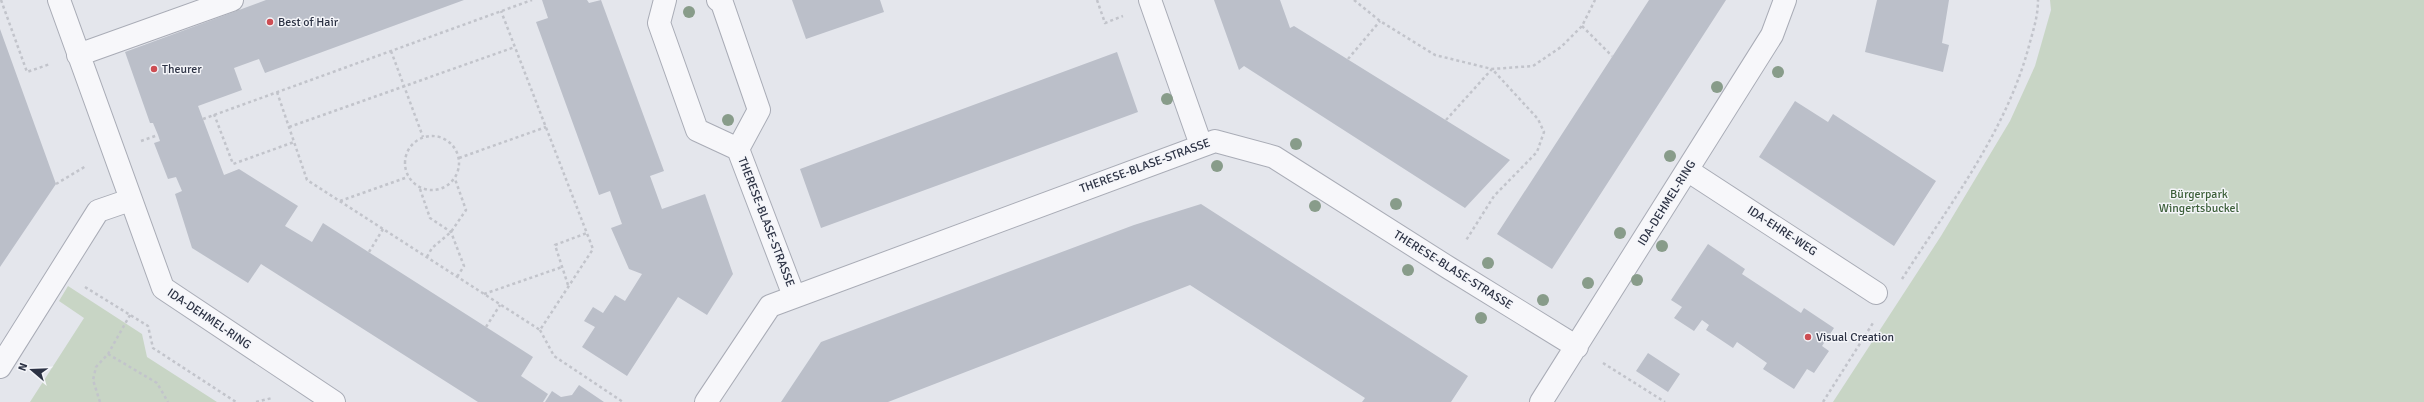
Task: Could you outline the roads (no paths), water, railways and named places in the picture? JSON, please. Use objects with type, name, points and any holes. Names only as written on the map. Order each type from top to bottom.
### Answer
[{"type":"street","name":"IDA-DEHMEL-RING","points":[[59,0],[163,288],[334,402]]},
{"type":"street","points":[[78,55],[232,0]]},
{"type":"street","name":"THERESE-BLASE-STRASSE","points":[[665,0],[659,23],[697,130],[738,149],[794,296]]},
{"type":"street","name":"THERESE-BLASE-STRASSE","points":[[718,0],[722,3],[759,110],[738,149]]},
{"type":"street","name":"IDA-DEHMEL-RING","points":[[1541,402],[1772,35],[1785,0]]},
{"type":"street","points":[[1152,3],[1201,146]]},
{"type":"street","name":"THERESE-BLASE-STRASSE","points":[[706,402],[770,306],[1215,141],[1274,157],[1577,347]]},
{"type":"street","name":"IDA-EHRE-WEG","points":[[1688,170],[1876,293]]},
{"type":"street","points":[[0,367],[98,211],[130,200]]},
{"type":"place","name":"Best of Hair","points":[[270,22]]},
{"type":"place","name":"Theurer","points":[[154,69]]},
{"type":"place","name":"Visual Creation","points":[[1808,337]]},
{"type":"park label","name":"Bürgerpark Wingertsbuckel","points":[[2199,201]]}]
